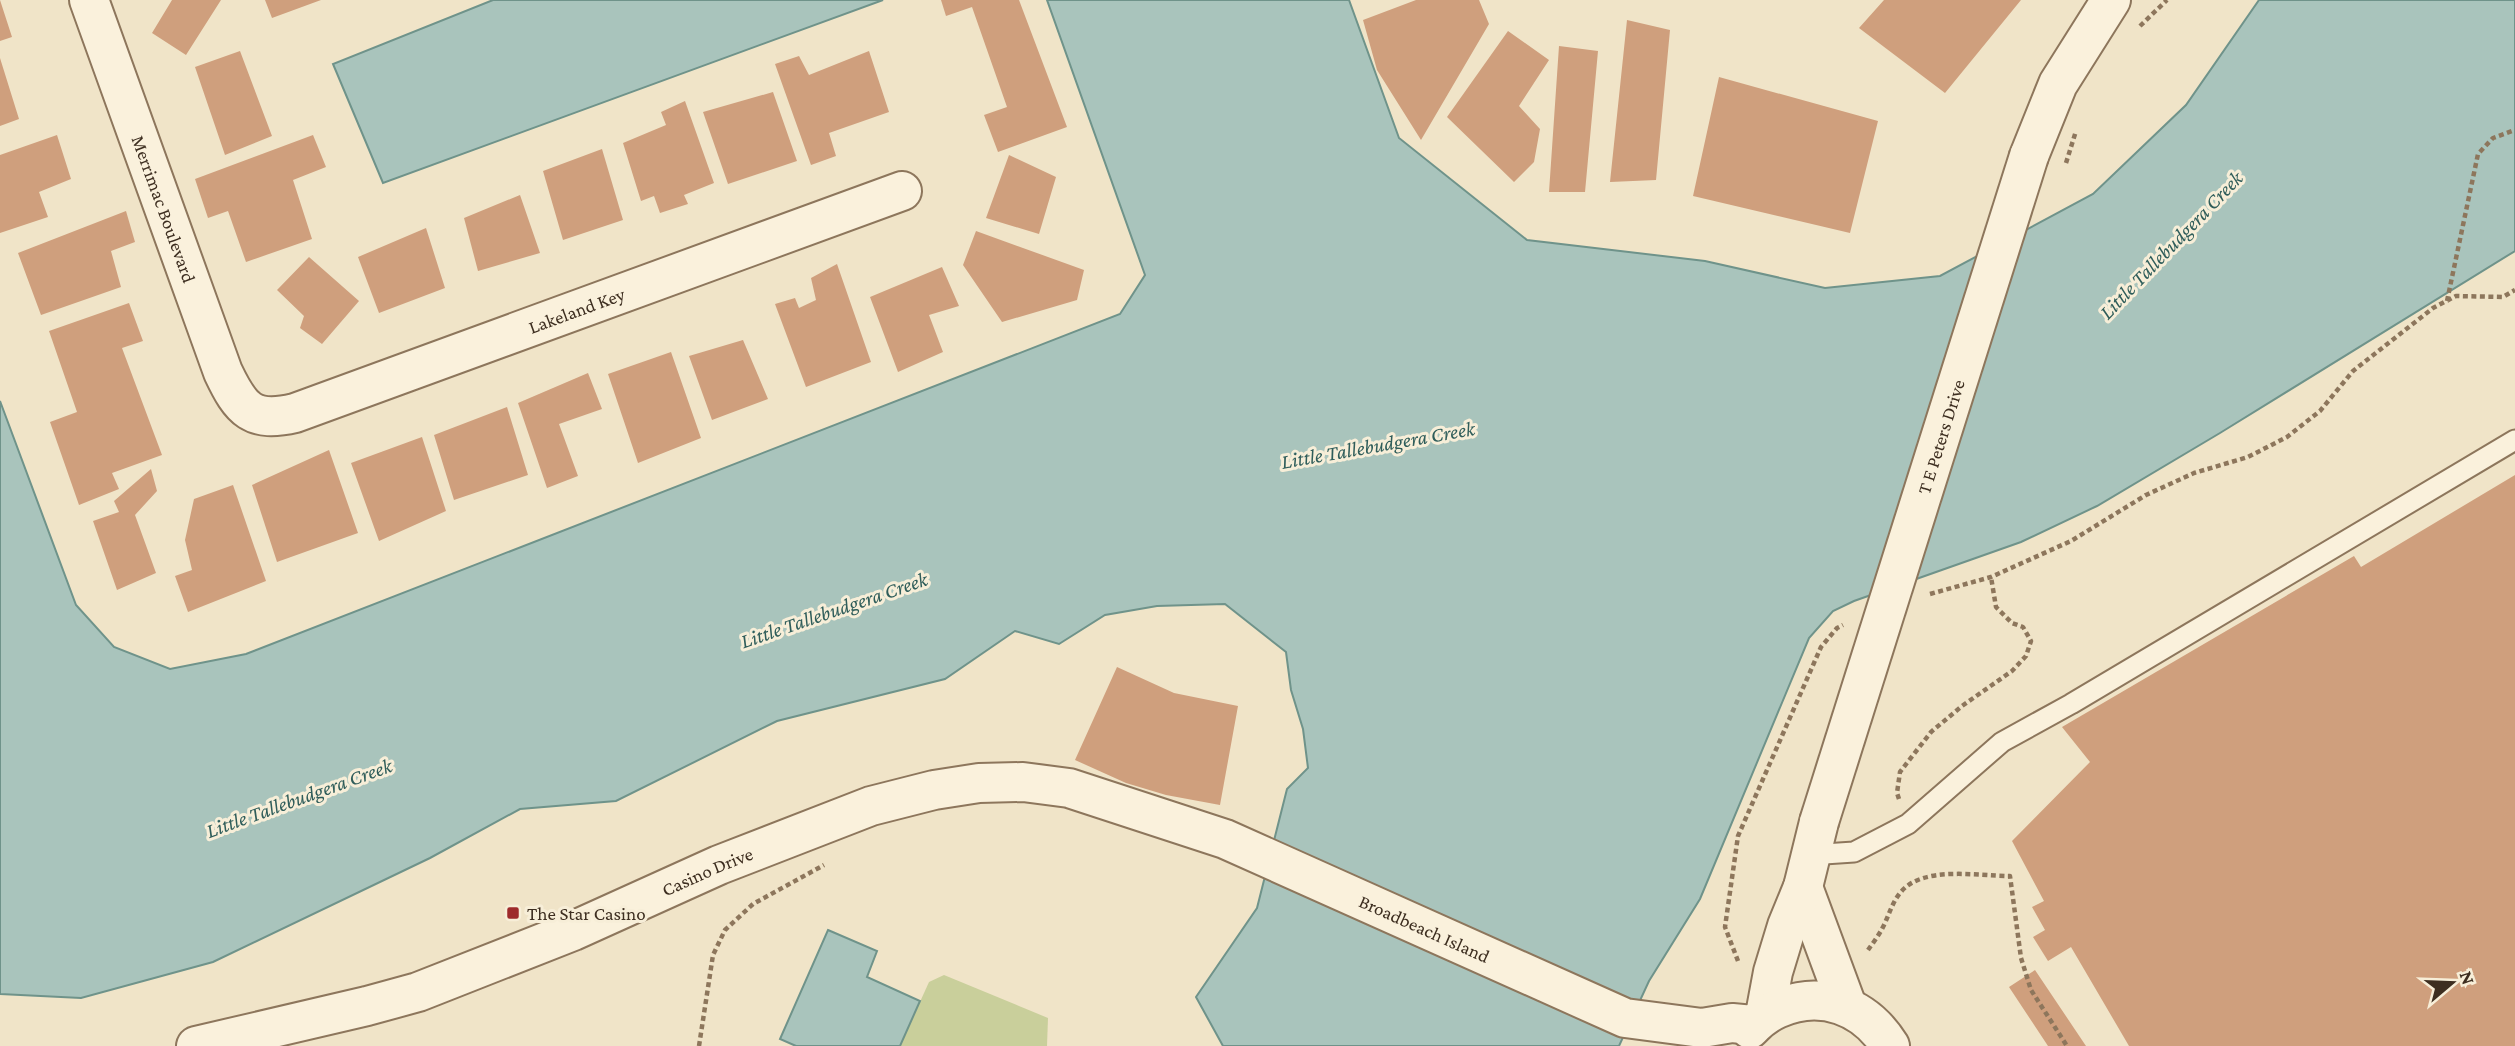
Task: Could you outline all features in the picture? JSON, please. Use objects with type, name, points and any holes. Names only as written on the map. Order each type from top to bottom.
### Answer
[{"type":"street","name":"Merrimac Boulevard","points":[[89,0],[223,372],[234,395],[250,411]]},
{"type":"street","name":"T E Peters Drive","points":[[1752,1029],[1773,972],[2029,156],[2058,84],[2111,0]]},
{"type":"street","name":"Lakeland Key","points":[[250,411],[272,418],[295,413],[902,191]]},
{"type":"street","name":"Casino Drive","points":[[196,1046],[418,992],[573,931],[719,865],[798,833],[871,806],[934,790],[979,783],[1023,782],[1069,788],[1225,839]]},
{"type":"street","name":"Broadbeach Island","points":[[1225,839],[1636,1032],[1702,1028],[1732,1023],[1752,1029]]},
{"type":"street","points":[[1810,854],[1847,1006]]},
{"type":"street","points":[[1752,1029],[1791,1003],[1819,999],[1847,1006],[1872,1021],[1891,1046]]},
{"type":"lane","points":[[1810,854],[1854,852],[1908,824],[2002,742],[2071,704],[2515,440]]},
{"type":"path","points":[[2447,301],[2478,154],[2493,138],[2515,130]]},
{"type":"path","points":[[1923,596],[1991,578],[2071,541],[2146,495],[2194,473],[2248,457],[2287,437],[2320,411],[2353,371],[2433,308],[2456,296],[2503,297],[2515,290]]},
{"type":"path","points":[[1908,824],[1897,793],[1900,772],[1931,732],[1962,706],[2012,671],[2026,656],[2031,641],[2023,628],[2012,623],[1996,607],[1991,578]]},
{"type":"path","points":[[1741,968],[1725,927],[1738,836],[1821,647],[1837,628],[1848,622]]},
{"type":"path","points":[[699,1046],[713,955],[725,930],[753,904],[833,861]]},
{"type":"path","points":[[1868,950],[1892,905],[1910,882],[1924,876],[1940,874],[2010,876],[2021,958],[2031,990],[2067,1046]]},
{"type":"green space","points":[[944,975],[1048,1018],[1047,1046],[900,1046],[929,982]]},
{"type":"water","points":[[493,0],[883,0],[383,183],[333,64]]},
{"type":"water","name":"Little Tallebudgera Creek","points":[[1047,0],[1349,0],[1399,138],[1527,240],[1705,261],[1825,288],[1940,276],[2093,194],[2186,105],[2259,0],[2515,0],[2515,251],[2097,506],[2021,542],[1854,601],[1833,611],[1809,638],[1700,899],[1649,981],[1619,1046],[1223,1046],[1196,997],[1257,908],[1287,789],[1308,768],[1303,729],[1291,690],[1286,652],[1225,604],[1157,606],[1105,615],[1059,644],[1015,631],[945,679],[777,721],[616,801],[520,809],[430,858],[213,962],[81,998],[0,994],[0,401],[76,605],[114,647],[170,669],[246,654],[1120,314],[1145,275]]},
{"type":"water","points":[[828,930],[877,951],[867,977],[920,1001],[900,1046],[796,1046],[780,1039]]},
{"type":"building","points":[[0,0],[12,37],[0,41]]},
{"type":"building","points":[[172,0],[221,0],[186,55],[152,33]]},
{"type":"building","points":[[265,0],[321,0],[272,18]]},
{"type":"building","points":[[941,0],[1019,0],[1067,127],[998,152],[984,115],[1007,107],[972,7],[946,16]]},
{"type":"building","points":[[1416,0],[1479,0],[1489,24],[1421,140],[1377,70],[1363,20]]},
{"type":"building","points":[[1884,0],[2021,0],[1945,93],[1859,28]]},
{"type":"building","points":[[1627,20],[1670,30],[1656,180],[1610,182]]},
{"type":"building","points":[[1508,31],[1549,60],[1519,106],[1540,129],[1534,162],[1514,182],[1447,117]]},
{"type":"building","points":[[1559,46],[1598,51],[1585,192],[1549,192]]},
{"type":"building","points":[[240,51],[272,136],[225,155],[195,67]]},
{"type":"building","points":[[869,51],[889,112],[829,133],[836,156],[811,165],[775,64],[799,56],[809,75]]},
{"type":"building","points":[[0,58],[19,119],[0,126]]},
{"type":"building","points":[[1719,77],[1878,121],[1850,233],[1693,196]]},
{"type":"building","points":[[773,92],[797,161],[728,184],[703,112]]},
{"type":"building","points":[[685,101],[714,183],[684,195],[688,204],[660,213],[654,196],[641,201],[623,143],[666,125],[661,112]]},
{"type":"building","points":[[57,135],[71,179],[39,192],[48,217],[0,233],[0,155]]},
{"type":"building","points":[[313,135],[326,167],[293,180],[312,239],[246,262],[228,211],[208,218],[195,179]]},
{"type":"building","points":[[602,149],[623,220],[563,240],[543,171]]},
{"type":"building","points":[[1009,155],[1056,177],[1039,234],[986,218]]},
{"type":"building","points":[[520,195],[540,253],[478,271],[464,218]]},
{"type":"building","points":[[126,211],[135,242],[111,251],[121,287],[41,315],[18,253]]},
{"type":"building","points":[[426,228],[445,288],[379,313],[358,257]]},
{"type":"building","points":[[976,231],[1084,270],[1077,300],[1002,322],[963,265]]},
{"type":"building","points":[[309,257],[359,301],[322,344],[300,328],[304,316],[277,290]]},
{"type":"building","points":[[837,264],[871,362],[806,387],[775,304],[795,298],[799,308],[816,300],[811,278]]},
{"type":"building","points":[[942,267],[959,306],[929,315],[943,352],[898,372],[870,297]]},
{"type":"building","points":[[129,303],[143,341],[122,348],[162,455],[112,473],[119,489],[79,505],[50,422],[77,412],[49,331]]},
{"type":"building","points":[[743,340],[768,399],[712,420],[689,356]]},
{"type":"building","points":[[671,352],[701,438],[638,463],[608,374]]},
{"type":"building","points":[[588,373],[602,409],[559,424],[578,476],[547,488],[518,403]]},
{"type":"building","points":[[507,407],[528,475],[454,500],[434,435]]},
{"type":"building","points":[[422,437],[446,511],[379,541],[351,463]]},
{"type":"building","points":[[329,450],[358,533],[277,562],[252,485]]},
{"type":"building","points":[[151,469],[157,491],[135,515],[156,573],[117,590],[93,521],[119,512],[114,501]]},
{"type":"building","points":[[2515,475],[2515,1046],[2129,1046],[2071,947],[2048,961],[2033,937],[2045,930],[2032,907],[2044,901],[2012,841],[2090,762],[2062,727],[2354,556],[2361,567]]},
{"type":"building","points":[[233,485],[266,581],[188,612],[175,576],[192,570],[185,540],[194,499]]},
{"type":"building","points":[[1117,667],[1174,693],[1238,706],[1220,805],[1166,795],[1126,783],[1075,760]]},
{"type":"building","points":[[2035,970],[2086,1046],[2048,1046],[2009,987]]},
{"type":"place","name":"The Star Casino","points":[[513,913]]}]
